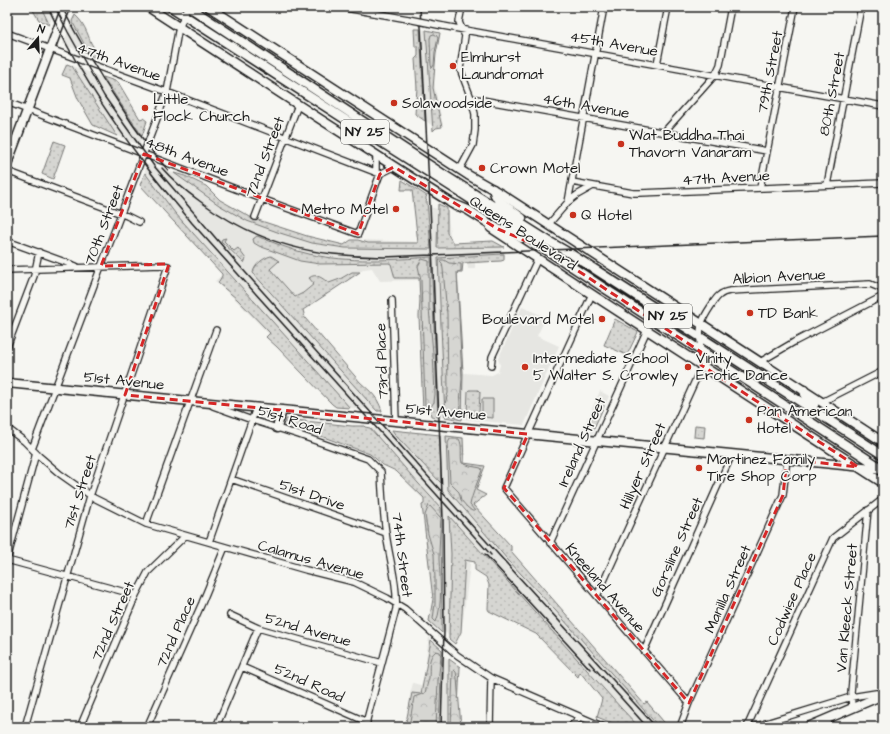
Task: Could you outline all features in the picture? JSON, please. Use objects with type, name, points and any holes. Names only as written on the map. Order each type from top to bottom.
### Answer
[{"type":"street","points":[[7,164],[66,7]]},
{"type":"street","name":"Queens Boulevard","points":[[148,7],[394,167],[538,258],[883,483]]},
{"type":"street","name":"Queens Boulevard","points":[[171,7],[528,236],[545,249],[701,352],[883,469]]},
{"type":"street","name":"Queens Boulevard","points":[[188,7],[440,172],[571,254],[701,340],[883,455]]},
{"type":"street","name":"70th Street","points":[[7,560],[34,451],[55,388],[167,92],[179,27],[188,7]]},
{"type":"street","name":"Queens Boulevard","points":[[209,7],[883,442]]},
{"type":"street","name":"45th Avenue","points":[[340,7],[883,106]]},
{"type":"street","points":[[460,169],[473,145],[475,130],[475,114],[471,98],[460,69],[465,36],[459,22],[462,7]]},
{"type":"street","points":[[568,202],[604,7]]},
{"type":"street","points":[[657,64],[668,7]]},
{"type":"street","points":[[664,132],[715,75],[720,65],[731,7]]},
{"type":"street","name":"79th Street","points":[[760,188],[795,7]]},
{"type":"street","name":"80th Street","points":[[827,185],[861,7]]},
{"type":"street","name":"47th Avenue","points":[[7,33],[167,92],[378,173]]},
{"type":"street","name":"46th Avenue","points":[[471,98],[767,151]]},
{"type":"street","name":"48th Avenue","points":[[7,102],[358,234],[378,173]]},
{"type":"street","name":"72nd Street","points":[[255,217],[298,105]]},
{"type":"street","points":[[376,155],[378,173],[394,167]]},
{"type":"street","points":[[7,171],[121,214],[138,222]]},
{"type":"street","name":"47th Avenue","points":[[572,182],[640,193],[883,183]]},
{"type":"street","points":[[548,225],[568,202],[577,195],[594,186]]},
{"type":"street","points":[[493,189],[500,202],[571,254]]},
{"type":"street","points":[[451,203],[468,210],[498,229],[512,233],[545,249]]},
{"type":"street","points":[[7,241],[80,267]]},
{"type":"street","points":[[7,347],[34,276],[38,252]]},
{"type":"street","points":[[491,366],[492,357],[538,258]]},
{"type":"street","points":[[7,270],[101,266]]},
{"type":"street","name":"71st Street","points":[[25,727],[90,496],[168,266],[101,266]]},
{"type":"street","name":"Albion Avenue","points":[[701,340],[701,324],[704,318],[717,297],[727,291],[870,284],[880,288],[883,292]]},
{"type":"street","points":[[528,434],[592,294]]},
{"type":"street","points":[[760,362],[794,342],[883,296]]},
{"type":"street","name":"73rd Place","points":[[392,300],[396,422]]},
{"type":"street","points":[[146,524],[216,330]]},
{"type":"street","name":"Ireland Street","points":[[550,543],[647,330]]},
{"type":"street","name":"Hillyer Street","points":[[597,596],[700,370],[701,340]]},
{"type":"street","points":[[822,402],[883,370]]},
{"type":"street","name":"51st Avenue","points":[[7,383],[883,469]]},
{"type":"street","points":[[804,390],[805,397],[808,401],[822,410],[840,428]]},
{"type":"street","name":"51st Road","points":[[206,403],[368,459]]},
{"type":"street","points":[[209,542],[256,408]]},
{"type":"street","points":[[277,428],[282,410]]},
{"type":"street","name":"Calamus Avenue","points":[[7,428],[24,441],[60,474],[90,496],[146,524],[306,570],[354,582],[405,609],[457,655],[491,678],[604,727]]},
{"type":"street","name":"Kneeland Avenue","points":[[528,434],[504,488],[689,703]]},
{"type":"street","name":"Gorsline Street","points":[[644,650],[732,454]]},
{"type":"street","name":"74th Street","points":[[366,724],[396,609],[392,565],[386,533],[381,472],[368,459]]},
{"type":"street","name":"Manilla Street","points":[[679,727],[783,495],[787,459]]},
{"type":"street","name":"51st Drive","points":[[231,479],[386,533]]},
{"type":"street","name":"Codwise Place","points":[[747,727],[833,538],[883,499]]},
{"type":"street","name":"Van Kleeck Street","points":[[852,708],[851,697],[868,510]]},
{"type":"street","name":"72nd Street","points":[[80,727],[136,595],[148,572],[185,536]]},
{"type":"street","name":"72nd Place","points":[[147,727],[225,547]]},
{"type":"street","points":[[7,560],[136,595]]},
{"type":"street","name":"52nd Avenue","points":[[230,615],[258,628],[382,663]]},
{"type":"street","points":[[223,727],[216,726],[258,628]]},
{"type":"street","name":"52nd Road","points":[[242,667],[366,724]]},
{"type":"street","points":[[490,727],[491,678]]},
{"type":"street","points":[[753,727],[851,697],[876,693],[883,694]]},
{"type":"street","points":[[808,727],[883,694]]},
{"type":"street","points":[[570,727],[580,717]]},
{"type":"street","points":[[826,719],[830,727]]},
{"type":"highlighted area","points":[[144,154],[358,234],[380,174],[394,167],[498,229],[545,249],[701,352],[701,365],[858,467],[787,459],[783,495],[689,703],[504,488],[528,434],[125,395],[169,264],[101,266]]},
{"type":"shaded area","points":[[30,7],[56,7],[49,25],[38,20]]},
{"type":"shaded area","points":[[75,13],[82,24],[96,58],[63,44]]},
{"type":"shaded area","points":[[414,28],[438,32],[433,57],[435,88],[443,126],[434,127],[416,112],[416,58],[418,54]]},
{"type":"shaded area","points":[[65,63],[117,82],[145,126],[139,145],[92,125],[78,99],[67,73]]},
{"type":"shaded area","points":[[148,164],[185,177],[237,210],[256,219],[310,237],[343,245],[365,247],[364,240],[418,242],[414,188],[426,196],[427,206],[437,209],[447,209],[451,243],[496,242],[501,245],[502,252],[505,253],[504,261],[475,263],[475,269],[468,269],[467,263],[463,263],[462,272],[458,273],[464,373],[492,375],[498,372],[500,365],[498,359],[522,307],[546,317],[537,336],[559,346],[524,425],[431,416],[432,409],[423,409],[418,280],[380,281],[372,268],[363,269],[300,310],[305,321],[383,411],[339,407],[236,300],[215,281],[222,275],[140,183]]},
{"type":"shaded area","points":[[600,391],[609,396],[593,433],[582,431],[593,410],[592,409]]},
{"type":"shaded area","points":[[353,426],[464,437],[466,495],[510,546],[506,549],[644,704],[647,701],[669,727],[619,727],[616,724],[597,716],[603,698],[580,673],[578,678],[537,635],[489,610],[491,579],[471,557],[462,628],[456,643],[431,621],[435,598],[425,501]]},
{"type":"shaded area","points":[[429,637],[449,661],[457,727],[407,727],[410,694],[413,683],[424,686]]},
{"type":"green space","points":[[31,7],[41,7],[49,25],[39,20]]},
{"type":"green space","points":[[75,15],[85,28],[96,51],[96,58],[90,55],[72,21]]},
{"type":"green space","points":[[414,29],[420,29],[425,121],[415,114],[417,88],[415,59],[418,56],[418,47],[415,47]]},
{"type":"green space","points":[[426,30],[440,33],[436,54],[433,88],[442,127],[436,128],[433,131]]},
{"type":"green space","points":[[434,34],[438,38],[434,65],[432,68],[430,39],[431,35]]},
{"type":"green space","points":[[67,64],[72,66],[117,136],[93,125],[78,99],[70,78],[62,75]]},
{"type":"green space","points":[[103,77],[118,82],[140,119],[143,118],[147,121],[142,136]]},
{"type":"green space","points":[[54,141],[65,145],[53,179],[42,174]]},
{"type":"green space","points":[[145,173],[175,213],[350,408],[336,407],[332,404],[266,337],[270,333],[237,299],[218,283],[222,274],[140,185]]},
{"type":"green space","points":[[174,173],[185,176],[206,186],[220,200],[252,218],[307,236],[344,245],[351,240],[358,240],[368,243],[418,243],[412,190],[401,190],[402,180],[427,196],[426,200],[431,249],[345,248],[312,243],[247,221],[219,205]]},
{"type":"green space","points":[[438,204],[447,208],[447,233],[453,243],[493,241],[504,247],[437,248]]},
{"type":"green space","points":[[257,236],[302,252],[339,259],[385,260],[431,257],[438,417],[431,416],[430,411],[423,410],[419,278],[395,278],[391,264],[389,263],[320,264],[300,261],[259,246],[254,243],[253,239]]},
{"type":"green space","points":[[226,238],[224,241],[234,251],[238,248],[246,259],[244,263],[221,241],[222,239]]},
{"type":"green space","points":[[504,254],[504,260],[501,261],[463,263],[462,272],[457,272],[463,373],[462,420],[445,417],[438,258]]},
{"type":"green space","points":[[271,256],[279,261],[270,269],[295,297],[303,293],[314,284],[309,278],[312,276],[317,276],[329,283],[352,272],[360,272],[303,310],[305,318],[360,382],[374,395],[382,411],[377,411],[253,273],[259,262]]},
{"type":"green space","points":[[422,259],[429,261],[429,308],[435,394],[434,402],[430,408],[425,405],[421,280],[418,266]]},
{"type":"green space","points":[[439,260],[461,264],[461,271],[457,272],[462,379],[459,415],[457,417],[449,415],[445,411],[448,393],[447,314],[443,269],[442,263]]},
{"type":"green space","points":[[615,319],[638,332],[627,355],[604,345]]},
{"type":"green space","points":[[469,390],[478,390],[480,392],[478,415],[469,415],[467,413]]},
{"type":"green space","points":[[482,399],[493,399],[493,418],[482,417]]},
{"type":"green space","points":[[602,403],[604,406],[594,428],[590,429],[588,425],[598,404]]},
{"type":"green space","points":[[286,419],[364,426],[370,428],[441,508],[442,633],[429,621],[433,599],[422,505],[424,504],[424,498],[396,471],[383,465],[370,454],[285,423]]},
{"type":"green space","points":[[695,425],[705,426],[704,438],[694,437]]},
{"type":"green space","points":[[392,430],[440,435],[441,483],[397,437]]},
{"type":"green space","points":[[446,436],[463,438],[464,463],[485,466],[476,490],[486,495],[473,505],[511,546],[511,551],[644,704],[647,702],[668,727],[659,727],[555,610],[507,559],[448,490]]},
{"type":"green space","points":[[450,439],[459,439],[461,444],[462,463],[481,468],[482,470],[470,505],[475,511],[472,511],[467,507],[461,500],[459,492],[450,483],[448,443]]},
{"type":"green space","points":[[429,505],[441,518],[439,544],[440,608],[436,622],[433,619],[435,604],[434,554],[428,534],[425,515]]},
{"type":"green space","points":[[449,516],[639,727],[618,727],[617,725],[597,717],[602,699],[580,672],[578,677],[536,634],[489,611],[489,585],[486,577],[475,570],[475,562],[465,560],[461,632],[455,644],[449,639],[451,554]]},
{"type":"green space","points":[[431,640],[442,650],[439,727],[405,727],[412,693],[421,694]]},
{"type":"green space","points":[[436,651],[440,652],[441,657],[438,681],[436,727],[409,727],[414,697],[425,693],[429,678],[430,660]]},
{"type":"green space","points":[[449,659],[460,667],[457,727],[449,727]]},
{"type":"green space","points":[[454,670],[457,678],[461,727],[451,727]]},
{"type":"railway","points":[[48,7],[69,49],[92,89],[118,128],[163,188],[192,223],[491,555]]},
{"type":"railway","points":[[55,7],[104,96],[154,166],[237,263],[476,530],[656,727]]},
{"type":"railway","points":[[62,7],[82,45],[112,93],[142,139],[168,170]]},
{"type":"railway","points":[[420,7],[432,246],[443,519],[444,631],[441,727]]},
{"type":"railway","points":[[162,168],[175,182],[216,212],[263,237],[297,248],[365,257],[883,236]]},
{"type":"railway","points":[[485,554],[590,669]]},
{"type":"railway","points":[[589,662],[647,727]]},
{"type":"place","name":"Elmhurst Laundromat","points":[[453,66]]},
{"type":"place","name":"Solawoodside","points":[[394,103]]},
{"type":"place","name":"Little Flock Church","points":[[145,108]]},
{"type":"place","name":"Wat Buddha Thai Thavorn Vanaram","points":[[621,144]]},
{"type":"place","name":"Crown Motel","points":[[482,168]]},
{"type":"place","name":"Metro Motel","points":[[396,209]]},
{"type":"place","name":"Q Hotel","points":[[573,215]]},
{"type":"place","name":"TD Bank","points":[[750,313]]},
{"type":"place","name":"Boulevard Motel","points":[[602,319]]},
{"type":"place","name":"Intermediate School 5 Walter S. Crowley","points":[[525,367]]},
{"type":"place","name":"Vinity Erotic Dance","points":[[688,367]]},
{"type":"place","name":"Pan American Hotel","points":[[749,420]]},
{"type":"place","name":"Martinez Family Tire Shop Corp","points":[[699,468]]}]
